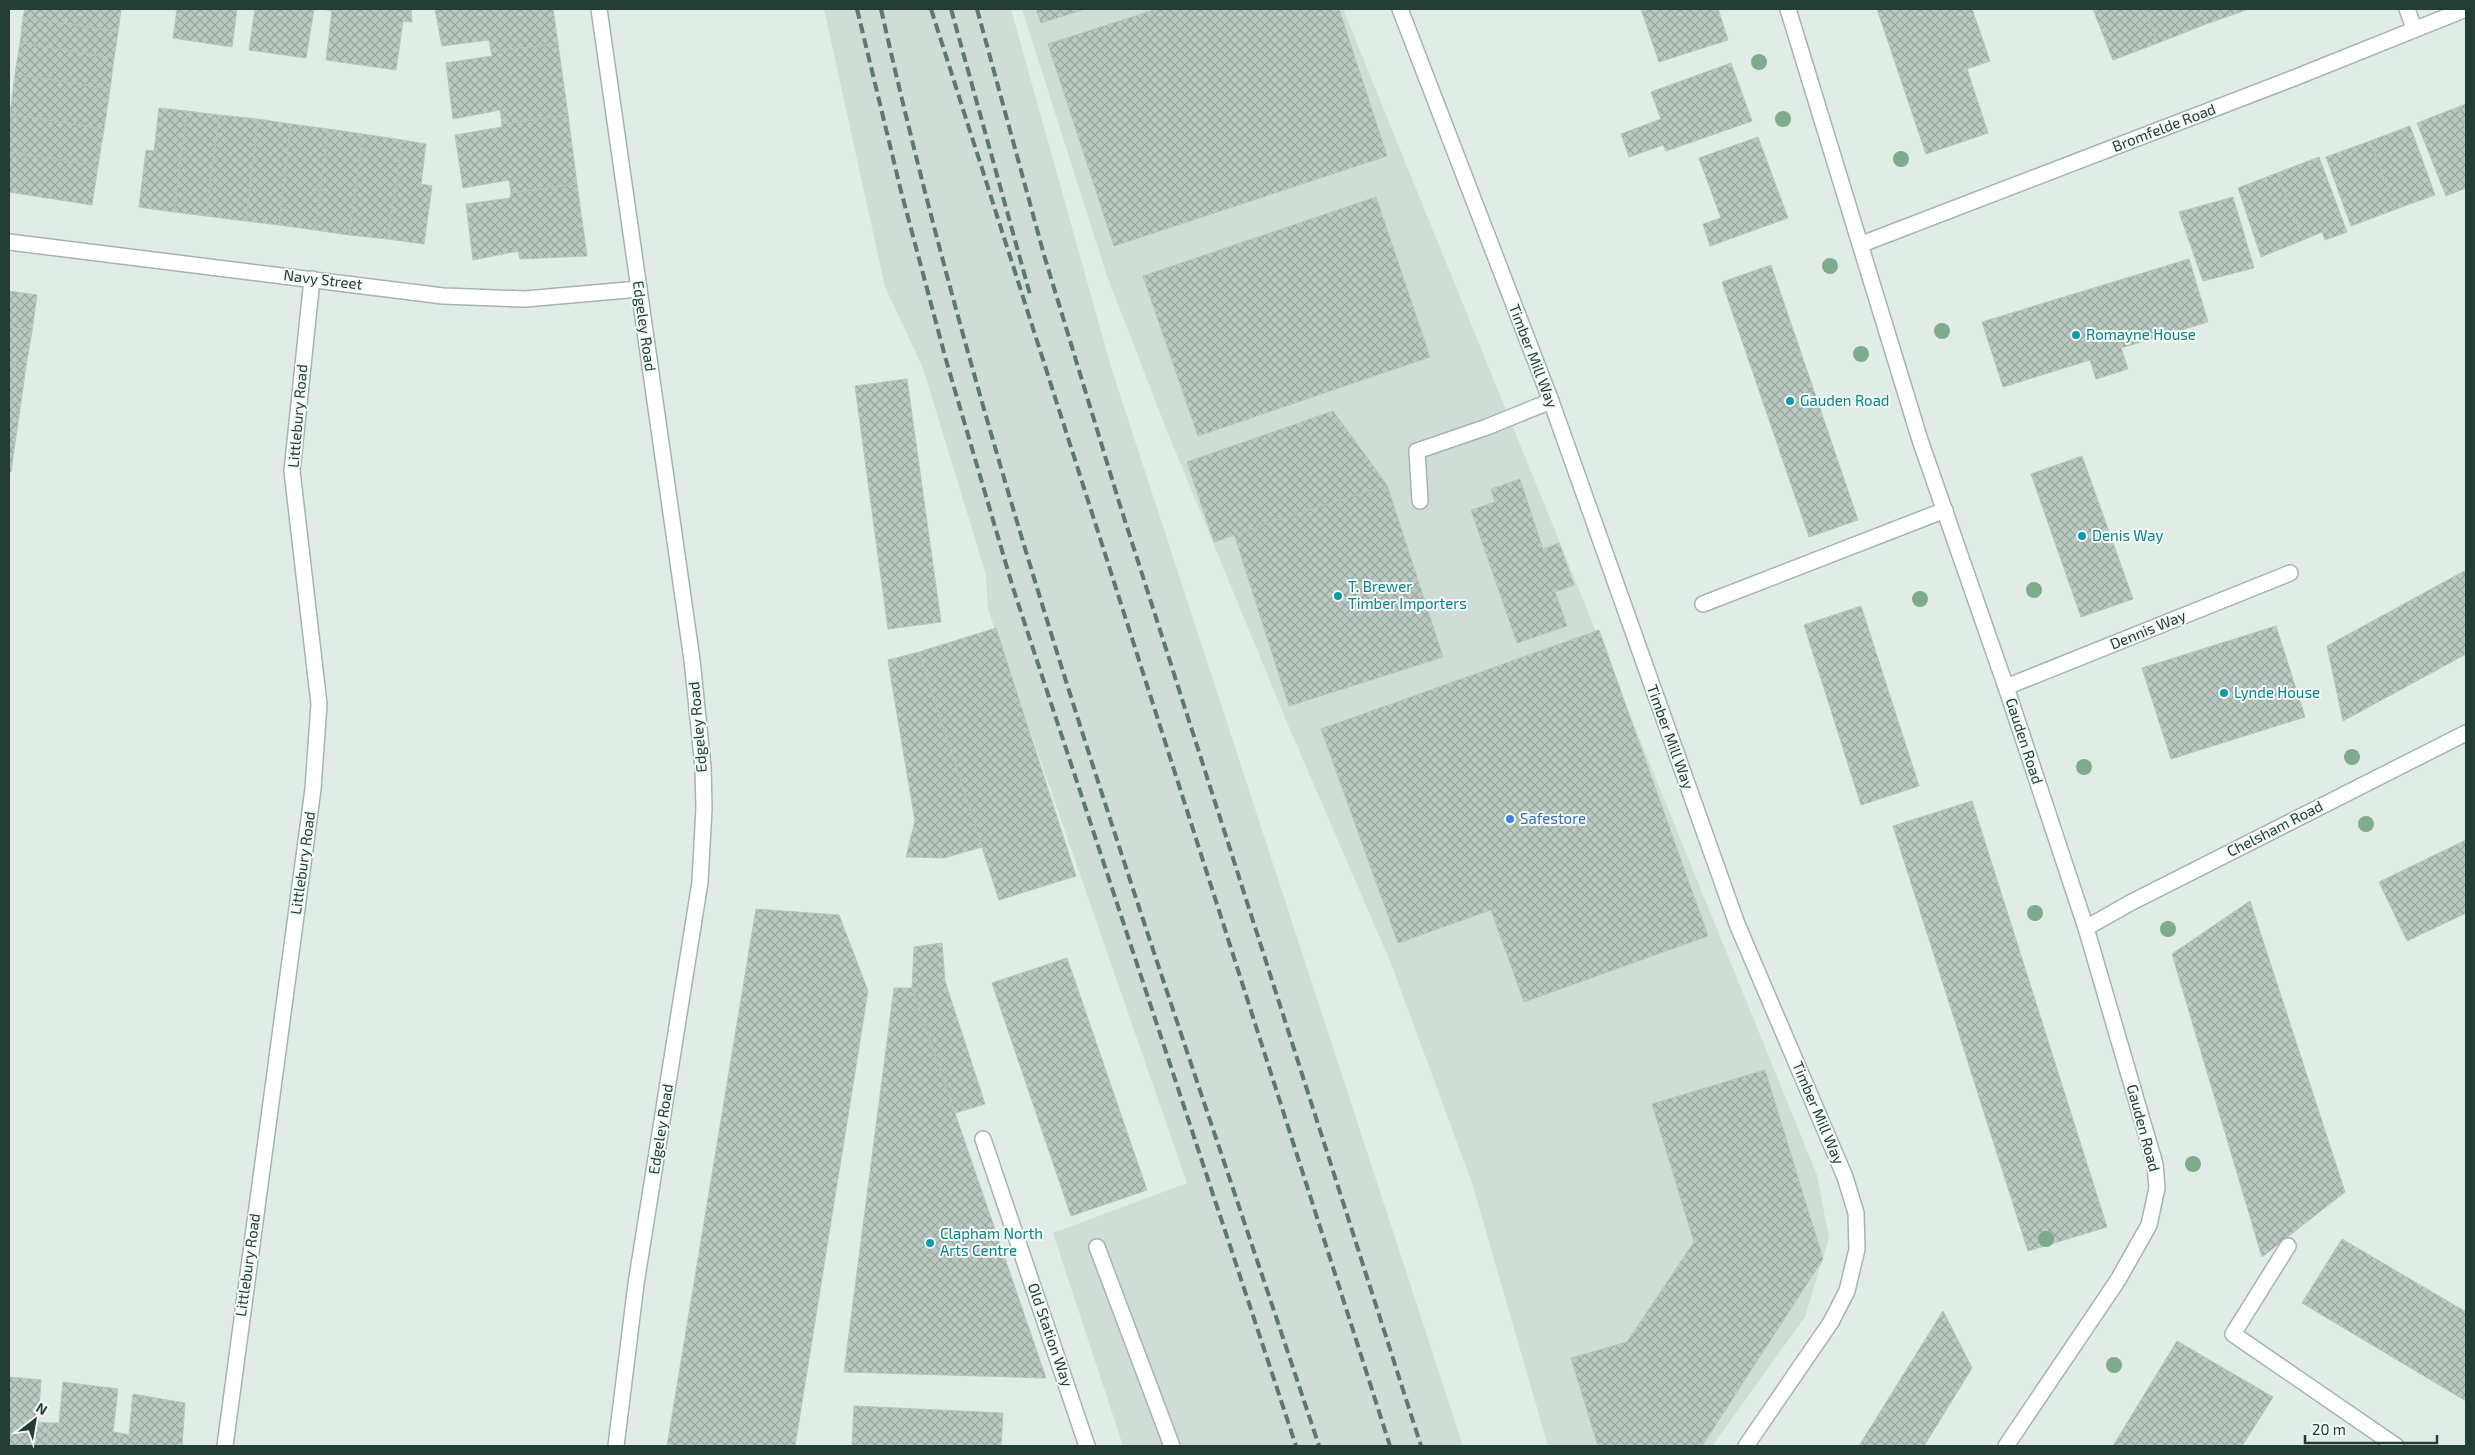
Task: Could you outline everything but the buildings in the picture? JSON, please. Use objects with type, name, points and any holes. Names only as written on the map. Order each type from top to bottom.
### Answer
[{"type":"street","name":"Edgeley Road","points":[[598,9],[693,669],[703,767],[704,808],[695,925],[636,1284],[616,1446]]},
{"type":"street","name":"Timber Mill Way","points":[[1400,9],[1550,401],[1737,924],[1845,1177],[1856,1213],[1857,1249],[1847,1291],[1831,1322],[1746,1446]]},
{"type":"street","name":"Gauden Road","points":[[1788,9],[1862,244],[1920,440],[2006,687],[2086,928],[2155,1164],[2157,1188],[2149,1225],[2120,1276],[2006,1446]]},
{"type":"street","points":[[2407,9],[2414,28]]},
{"type":"street","name":"Bromfelde Road","points":[[1862,244],[2285,82],[2414,28],[2466,9]]},
{"type":"street","name":"Navy Street","points":[[9,242],[443,296],[525,300],[639,290]]},
{"type":"street","name":"Littlebury Road","points":[[225,1446],[313,789],[319,704],[292,471],[312,279]]},
{"type":"street","points":[[1420,501],[1417,451],[1488,427],[1550,401]]},
{"type":"street","points":[[1703,604],[1945,510]]},
{"type":"street","name":"Dennis Way","points":[[2006,687],[2290,573]]},
{"type":"street","name":"Chelsham Road","points":[[2086,928],[2138,898],[2466,733]]},
{"type":"street","name":"Old Station Way","points":[[983,1138],[1087,1446]]},
{"type":"street","points":[[2288,1246],[2232,1334],[2396,1446]]},
{"type":"street","points":[[1097,1248],[1172,1446]]},
{"type":"shaded area","points":[[824,9],[1011,9],[1111,367],[1463,1446],[1123,1446],[1053,1233],[1187,1183],[988,609],[986,575],[923,368],[885,287]]},
{"type":"shaded area","points":[[1022,9],[1343,9],[1817,1175],[1829,1238],[1805,1317],[1712,1446],[1548,1446],[1472,1183],[1390,961],[1288,725],[1165,426],[1107,276]]},
{"type":"railway","points":[[857,9],[901,191],[946,360],[1013,588],[1296,1446]]},
{"type":"railway","points":[[881,9],[925,192],[974,373],[1027,553],[1082,733],[1140,912],[1319,1446]]},
{"type":"railway","points":[[931,9],[1390,1446]]},
{"type":"railway","points":[[951,9],[1031,298]]},
{"type":"railway","points":[[977,9],[1044,255],[1119,502],[1421,1446]]},
{"type":"place","name":"Romayne House","points":[[2076,335]]},
{"type":"place","name":"Gauden Road","points":[[1790,401]]},
{"type":"place","name":"Denis Way","points":[[2082,536]]},
{"type":"place","name":"T. Brewer Timber Importers","points":[[1338,596]]},
{"type":"place","name":"Lynde House","points":[[2224,693]]},
{"type":"place","name":"Safestore","points":[[1510,819]]},
{"type":"place","name":"Clapham North Arts Centre","points":[[930,1243]]}]
